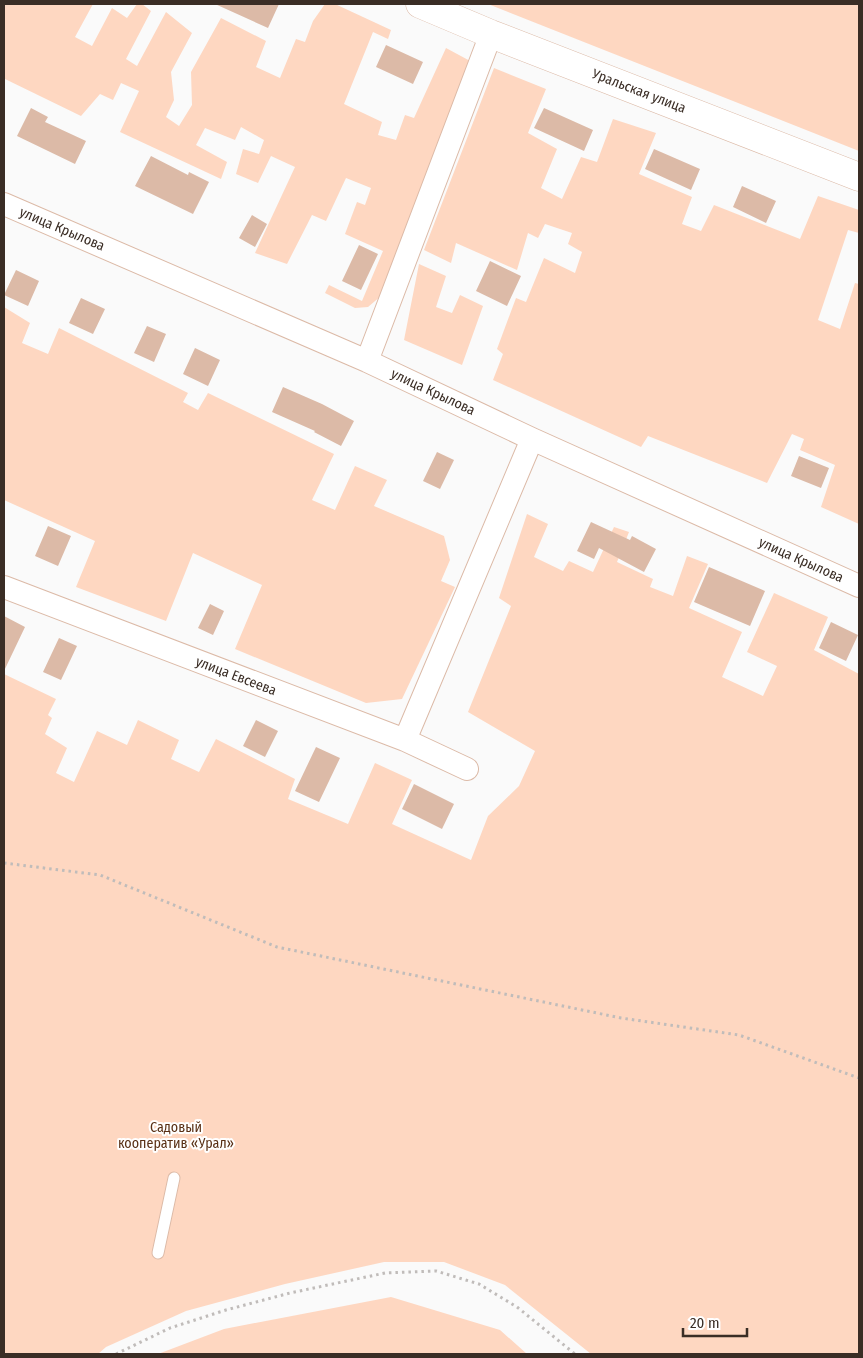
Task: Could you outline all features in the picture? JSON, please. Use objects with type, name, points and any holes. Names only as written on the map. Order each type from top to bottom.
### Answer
[{"type":"main road","name":"Уральская улица","points":[[420,4],[491,34],[859,177]]},
{"type":"street","points":[[367,361],[491,34]]},
{"type":"street","name":"улица Крылова","points":[[4,204],[367,361],[532,439],[859,586]]},
{"type":"street","points":[[405,740],[532,439]]},
{"type":"street","name":"улица Евсеева","points":[[4,587],[405,740],[467,769]]},
{"type":"lane","points":[[158,1254],[174,1178]]},
{"type":"path","points":[[4,862],[100,875],[277,947],[621,1018],[739,1035],[859,1078]]},
{"type":"path","points":[[116,1354],[170,1328],[226,1310],[290,1293],[385,1273],[436,1271],[479,1284],[517,1307],[576,1354]]},
{"type":"green space","points":[[4,4],[93,4],[75,37],[92,46],[112,8],[127,18],[137,4],[142,4],[151,11],[126,59],[137,66],[166,12],[192,33],[171,72],[174,100],[166,117],[179,126],[192,105],[191,72],[221,18],[266,41],[256,67],[280,78],[296,39],[305,42],[313,21],[325,4],[335,4],[391,30],[388,39],[373,32],[344,104],[382,122],[378,135],[396,140],[405,115],[414,118],[446,48],[472,62],[381,296],[368,307],[355,308],[325,293],[329,285],[362,301],[383,251],[345,234],[357,202],[365,205],[371,188],[346,178],[326,221],[312,215],[287,264],[255,253],[295,167],[271,156],[258,183],[236,174],[243,149],[259,154],[264,140],[241,127],[235,140],[205,128],[196,145],[227,162],[221,179],[120,132],[139,91],[121,83],[113,100],[100,94],[81,116],[5,79],[4,81]]},
{"type":"green space","points":[[488,4],[859,4],[859,151]]},
{"type":"green space","points":[[494,68],[546,89],[528,133],[557,149],[541,188],[562,199],[581,157],[597,162],[613,119],[656,133],[639,174],[692,197],[682,224],[701,231],[714,205],[800,239],[818,196],[859,210],[859,233],[848,230],[818,320],[840,329],[855,283],[859,284],[859,524],[821,507],[835,465],[800,450],[804,439],[792,434],[767,483],[648,436],[641,447],[493,380],[503,354],[497,349],[516,298],[526,302],[544,258],[575,273],[582,252],[568,244],[572,233],[545,224],[538,238],[528,233],[517,270],[456,243],[451,263],[424,250]]},
{"type":"green space","points":[[419,264],[446,276],[436,307],[452,313],[460,295],[483,306],[462,365],[404,340]]},
{"type":"green space","points":[[4,307],[30,323],[22,343],[48,354],[59,328],[188,393],[183,402],[198,410],[208,393],[334,454],[312,500],[335,510],[355,466],[387,480],[374,506],[444,536],[450,560],[441,581],[455,587],[402,699],[366,703],[235,649],[262,585],[193,553],[166,621],[76,587],[95,541],[4,500]]},
{"type":"green space","name":"Садовый кооператив «Урал»","points":[[527,514],[548,524],[534,557],[563,571],[569,561],[593,572],[614,527],[629,532],[617,562],[653,579],[650,587],[673,596],[687,556],[708,564],[689,608],[742,632],[722,677],[763,696],[777,666],[747,652],[774,593],[828,617],[814,650],[859,674],[859,1354],[591,1354],[505,1285],[444,1262],[384,1262],[285,1284],[186,1311],[106,1347],[98,1354],[4,1354],[4,674],[56,699],[48,715],[52,718],[45,734],[67,748],[56,773],[74,782],[97,731],[127,745],[138,720],[179,740],[171,759],[199,772],[216,739],[295,779],[288,799],[348,824],[375,763],[412,780],[392,824],[471,860],[488,816],[519,786],[535,751],[468,712],[511,606],[499,598]]},
{"type":"green space","points":[[391,1297],[500,1330],[527,1354],[158,1354],[224,1329]]},
{"type":"building","points":[[215,4],[279,4],[268,28]]},
{"type":"building","points":[[386,45],[423,62],[413,84],[376,67]]},
{"type":"building","points":[[31,108],[48,117],[45,122],[86,141],[75,164],[17,136]]},
{"type":"building","points":[[544,108],[593,130],[584,151],[534,128]]},
{"type":"building","points":[[654,149],[700,169],[691,190],[645,169]]},
{"type":"building","points":[[151,156],[188,175],[189,172],[209,182],[193,214],[135,186]]},
{"type":"building","points":[[742,186],[776,201],[766,223],[733,207]]},
{"type":"building","points":[[252,215],[267,224],[255,247],[239,238]]},
{"type":"building","points":[[359,245],[378,254],[361,290],[342,281]]},
{"type":"building","points":[[490,261],[521,276],[507,306],[476,291]]},
{"type":"building","points":[[16,270],[39,281],[28,306],[4,295]]},
{"type":"building","points":[[81,298],[105,309],[93,334],[69,323]]},
{"type":"building","points":[[147,326],[166,334],[154,362],[134,353]]},
{"type":"building","points":[[195,348],[220,360],[208,386],[183,374]]},
{"type":"building","points":[[283,387],[322,404],[354,421],[341,446],[315,431],[272,412]]},
{"type":"building","points":[[437,452],[454,460],[440,489],[423,481]]},
{"type":"building","points":[[799,456],[829,468],[821,488],[791,476]]},
{"type":"building","points":[[591,522],[630,540],[632,536],[656,549],[644,572],[599,548],[594,559],[577,551]]},
{"type":"building","points":[[48,526],[71,536],[58,566],[35,556]]},
{"type":"building","points":[[709,567],[765,591],[750,626],[694,602]]},
{"type":"building","points":[[210,604],[224,611],[213,635],[198,628]]},
{"type":"building","points":[[4,616],[25,627],[4,671]]},
{"type":"building","points":[[831,622],[858,635],[846,661],[819,648]]},
{"type":"building","points":[[59,638],[77,646],[61,680],[43,672]]},
{"type":"building","points":[[256,720],[278,731],[265,757],[243,746]]},
{"type":"building","points":[[316,747],[340,758],[319,802],[295,791]]},
{"type":"building","points":[[414,784],[454,804],[442,829],[402,809]]}]
